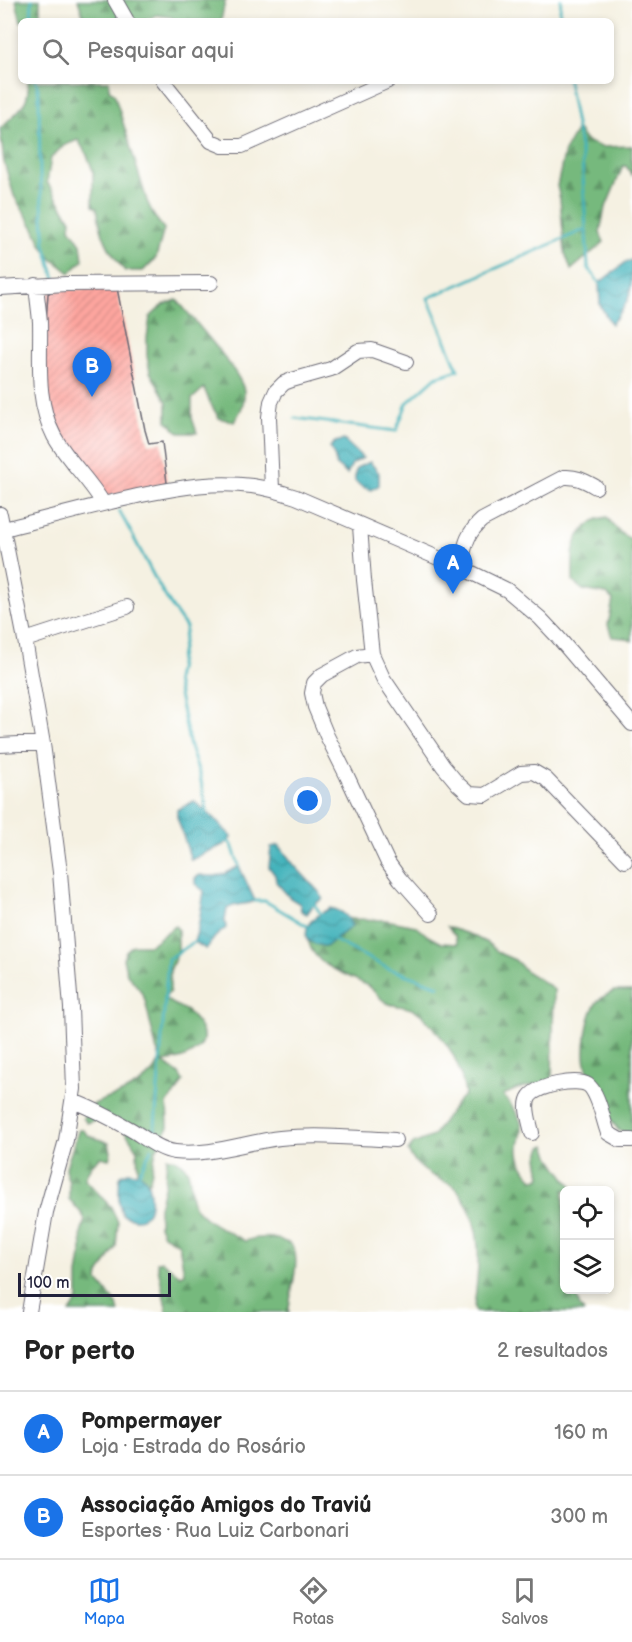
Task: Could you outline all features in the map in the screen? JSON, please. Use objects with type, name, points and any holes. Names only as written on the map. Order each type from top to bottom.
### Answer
[{"type":"street","points":[[115,0],[125,18]]},
{"type":"street","points":[[165,84],[211,141],[223,146],[242,146],[381,84]]},
{"type":"street","points":[[0,288],[66,284],[211,283]]},
{"type":"street","points":[[36,285],[40,322],[39,374],[46,419],[55,437],[103,503]]},
{"type":"street","points":[[272,489],[269,417],[271,402],[276,391],[284,383],[331,369],[358,351],[372,350],[406,362]]},
{"type":"street","points":[[460,567],[467,538],[472,528],[483,520],[564,477],[580,478],[596,487]]},
{"type":"street","points":[[2,529],[103,503],[204,484],[232,484],[272,489],[296,497],[460,567],[507,590],[525,604],[557,636],[632,724]]},
{"type":"street","points":[[0,514],[43,744],[60,872],[71,1008],[74,1089],[66,1140],[46,1212],[28,1312]]},
{"type":"street","points":[[360,526],[372,654],[383,678],[443,766],[470,794],[485,795],[521,773],[534,772],[546,779],[625,861]]},
{"type":"street","points":[[25,640],[127,607]]},
{"type":"street","points":[[372,654],[357,656],[322,675],[314,683],[312,693],[315,707],[387,861],[431,914]]},
{"type":"street","points":[[0,745],[43,744]]},
{"type":"street","points":[[532,1133],[527,1104],[530,1096],[555,1084],[576,1081],[588,1085],[596,1094],[608,1133],[620,1140],[632,1140]]},
{"type":"street","points":[[73,1101],[96,1110],[160,1147],[173,1152],[199,1152],[277,1138],[326,1136],[395,1140]]},
{"type":"green space","points":[[16,0],[40,0],[40,14],[43,18],[20,18]]},
{"type":"green space","points":[[78,0],[227,0],[222,18],[172,18],[157,15],[150,18],[84,18]]},
{"type":"green space","points":[[28,84],[109,84],[109,90],[114,93],[147,201],[154,216],[164,229],[156,258],[143,271],[125,271],[109,249],[97,208],[93,206],[93,171],[78,140],[63,146],[51,158],[47,182],[71,220],[70,228],[81,244],[83,260],[70,273],[52,259],[42,246],[34,228],[14,196],[4,162],[0,129],[21,108]]},
{"type":"green space","points":[[577,129],[586,141],[601,147],[632,146],[632,175],[626,166],[623,166],[604,212],[600,233],[604,242],[571,270],[565,253],[557,186],[565,150]]},
{"type":"green space","points":[[177,300],[226,359],[241,383],[244,400],[241,411],[234,422],[219,418],[204,388],[192,399],[192,418],[197,433],[179,433],[167,421],[167,402],[150,372],[147,338],[150,317],[163,305]]},
{"type":"green space","points":[[607,517],[618,530],[632,539],[632,641],[612,637],[608,625],[613,600],[607,594],[583,590],[573,582],[573,558],[578,537],[594,521]]},
{"type":"green space","points":[[337,917],[386,920],[416,926],[441,943],[457,944],[455,936],[448,927],[487,943],[501,954],[515,960],[527,972],[554,990],[552,1081],[517,1089],[503,1095],[520,1119],[522,1130],[519,1152],[528,1174],[535,1180],[541,1177],[538,1157],[542,1147],[546,1145],[552,1160],[572,1186],[560,1186],[560,1294],[575,1294],[584,1312],[475,1312],[478,1252],[475,1224],[470,1211],[455,1187],[422,1169],[408,1151],[413,1144],[433,1136],[458,1101],[465,1095],[458,1065],[444,1041],[420,1013],[410,1008],[387,1003],[369,987],[328,966],[314,953],[307,933]]},
{"type":"green space","points":[[175,926],[178,929],[178,951],[170,971],[170,991],[165,998],[189,1013],[201,1029],[203,1037],[197,1050],[190,1055],[163,1062],[179,1074],[183,1081],[167,1103],[168,1127],[156,1150],[147,1185],[138,1173],[137,1150],[120,1123],[108,1117],[87,1123],[83,1118],[93,1105],[136,1086],[162,1062],[156,1048],[145,1000],[127,974],[123,959],[126,951],[133,945],[150,945]]},
{"type":"green space","points":[[614,991],[632,991],[632,1133],[619,1131],[609,1117],[593,1085],[586,1061],[586,1033],[591,1014],[600,999]]},
{"type":"green space","points":[[79,1129],[109,1143],[111,1152],[109,1159],[101,1157],[93,1164],[85,1179],[111,1207],[118,1222],[116,1247],[99,1274],[98,1281],[117,1304],[119,1312],[70,1312],[78,1300],[81,1233],[85,1220],[69,1199],[69,1183],[65,1170]]},
{"type":"green space","points":[[167,1157],[178,1160],[184,1165],[190,1179],[193,1203],[207,1219],[245,1241],[258,1238],[281,1240],[290,1244],[294,1249],[296,1266],[289,1312],[167,1312],[157,1262],[162,1261],[180,1275],[184,1273],[179,1244],[163,1235],[159,1226],[159,1207],[165,1183]]},
{"type":"water","points":[[632,260],[632,280],[627,302],[611,324],[600,305],[599,283]]},
{"type":"water","points":[[344,440],[363,458],[352,464],[347,474],[336,465],[330,447],[335,442]]},
{"type":"water","points":[[370,462],[379,473],[379,485],[372,490],[362,487],[355,481],[358,467]]},
{"type":"water","points":[[194,801],[232,837],[224,845],[191,860],[177,817],[177,810]]},
{"type":"water","points":[[279,845],[323,899],[314,904],[307,914],[301,911],[300,904],[290,898],[276,882],[275,875],[269,867],[271,847]]},
{"type":"water","points":[[239,866],[255,901],[227,909],[226,928],[206,949],[194,942],[204,891],[195,884],[195,878],[200,875],[220,875]]},
{"type":"water","points":[[331,908],[344,914],[352,926],[326,947],[307,940],[307,928],[312,920]]},
{"type":"water","points":[[128,1172],[142,1175],[146,1179],[150,1193],[147,1213],[137,1219],[123,1215],[120,1205],[120,1179],[121,1175]]},
{"type":"building","points":[[117,288],[145,430],[149,444],[162,442],[167,483],[107,497],[69,451],[50,411],[42,380],[48,294],[54,290]]},
{"type":"waterway","points":[[31,18],[32,0]]},
{"type":"waterway","points":[[559,18],[561,0]]},
{"type":"waterway","points":[[37,84],[45,245],[55,279]]},
{"type":"waterway","points":[[569,84],[582,158],[588,267],[599,283]]},
{"type":"waterway","points":[[295,418],[396,431],[407,403],[436,377],[458,370],[428,298],[586,229]]},
{"type":"waterway","points":[[119,511],[159,585],[186,627],[176,680],[207,813]]},
{"type":"waterway","points":[[228,841],[232,845],[239,866]]},
{"type":"waterway","points":[[255,901],[265,901],[307,926]]},
{"type":"waterway","points":[[314,904],[321,914]]},
{"type":"waterway","points":[[334,940],[387,968],[439,986]]},
{"type":"waterway","points":[[154,1139],[168,959],[194,942]]},
{"type":"waterway","points":[[139,1173],[152,1148]]},
{"type":"place","name":"Associação Amigos do Traviú","points":[[92,397]]},
{"type":"place","name":"Pompermayer","points":[[453,594]]}]
